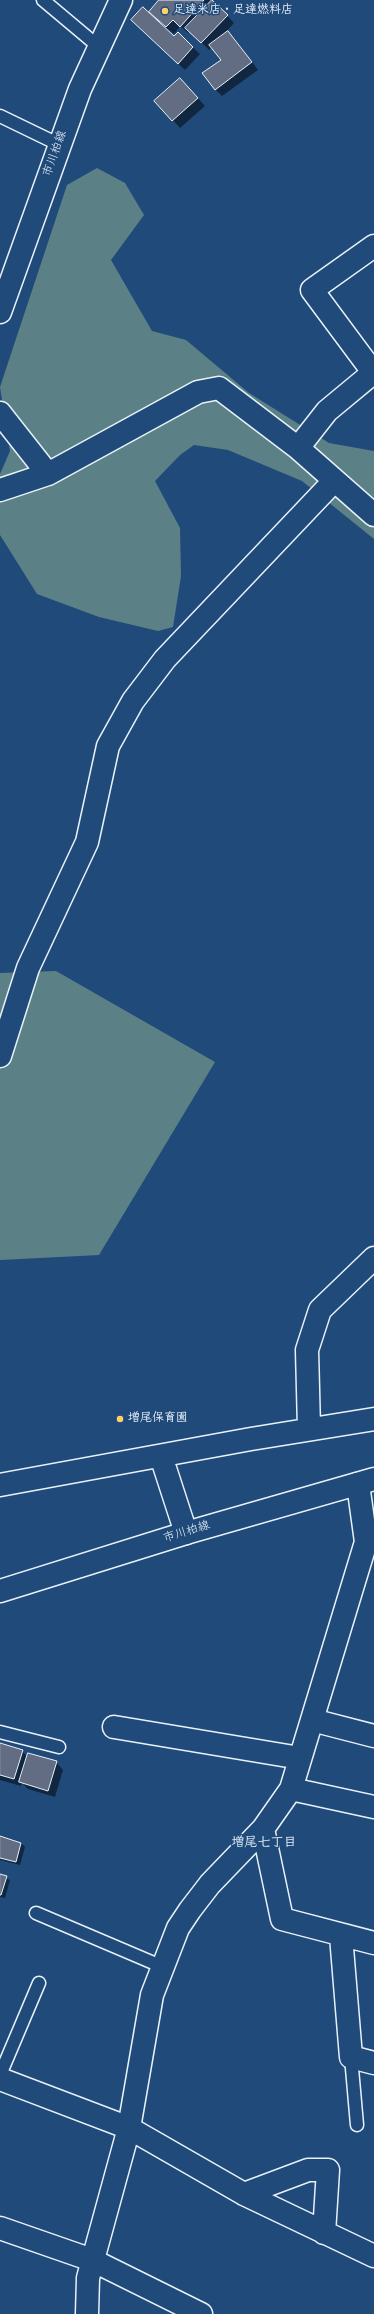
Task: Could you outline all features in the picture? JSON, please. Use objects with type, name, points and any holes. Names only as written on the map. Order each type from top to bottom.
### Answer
[{"type":"street","name":"市川柏線","points":[[0,312],[80,89],[98,47],[121,0]]},
{"type":"street","points":[[298,448],[327,411],[374,372],[312,290],[374,246]]},
{"type":"street","points":[[0,490],[48,474],[198,392],[219,388],[298,448],[374,515]]},
{"type":"street","points":[[0,413],[48,474]]},
{"type":"street","points":[[0,1056],[28,968],[87,842],[108,746],[133,701],[165,659],[334,481]]},
{"type":"street","points":[[309,1429],[307,1350],[320,1310],[374,1258]]},
{"type":"street","points":[[0,1485],[309,1429],[374,1419]]},
{"type":"street","points":[[161,1456],[186,1533]]},
{"type":"street","name":"市川柏線","points":[[0,1591],[186,1533],[366,1481]]},
{"type":"street","points":[[87,2314],[88,2278],[129,2128],[152,1995],[178,1928],[190,1910],[210,1884],[263,1829],[291,1789],[366,1542],[366,1481]]},
{"type":"street","points":[[312,1720],[374,1736]]},
{"type":"street","points":[[114,1727],[300,1758]]},
{"type":"street","points":[[291,1789],[374,1807]]},
{"type":"street","points":[[263,1829],[282,1919],[341,1936],[374,1943]]},
{"type":"street","points":[[341,1936],[351,2057],[374,2063]]},
{"type":"street","points":[[0,2079],[129,2128],[244,2194],[374,2256]]},
{"type":"street","points":[[244,2194],[308,2170],[328,2170],[324,2232]]},
{"type":"street","points":[[0,2228],[92,2260],[201,2314]]},
{"type":"lane","points":[[43,0],[98,47]]},
{"type":"lane","points":[[0,116],[60,145]]},
{"type":"lane","points":[[0,1732],[59,1747]]},
{"type":"lane","points":[[36,1913],[163,1968]]},
{"type":"lane","points":[[0,2075],[39,1983]]},
{"type":"lane","points":[[351,2057],[357,2126]]},
{"type":"green space","points":[[97,168],[125,183],[144,215],[111,260],[152,331],[186,340],[249,393],[329,443],[374,451],[374,539],[302,481],[228,450],[194,445],[180,455],[155,481],[180,528],[181,576],[173,627],[158,631],[99,617],[37,594],[0,535],[0,474],[10,451],[0,387],[67,185]]},
{"type":"green space","points":[[56,971],[215,1062],[99,1255],[0,1260],[0,973]]},
{"type":"building","points":[[159,0],[204,0],[180,27],[173,20],[166,27],[149,12]]},
{"type":"building","points":[[212,0],[228,15],[201,43],[185,28]]},
{"type":"building","points":[[143,7],[174,36],[178,32],[193,47],[178,64],[131,20]]},
{"type":"building","points":[[228,31],[252,62],[215,90],[202,73],[221,60],[209,45]]},
{"type":"building","points":[[180,78],[198,98],[172,121],[154,101]]},
{"type":"building","points":[[0,1743],[23,1750],[14,1779],[0,1775]]},
{"type":"building","points":[[28,1753],[57,1761],[48,1791],[19,1782]]},
{"type":"building","points":[[0,1836],[21,1843],[16,1862],[0,1858]]},
{"type":"building","points":[[0,1874],[7,1876],[1,1895],[0,1895]]},
{"type":"place","name":"足達米店・足達燃料店","points":[[165,11]]},
{"type":"place","name":"増尾保育園","points":[[120,1419]]},
{"type":"district","name":"増尾七丁目","points":[[264,1844]]}]
